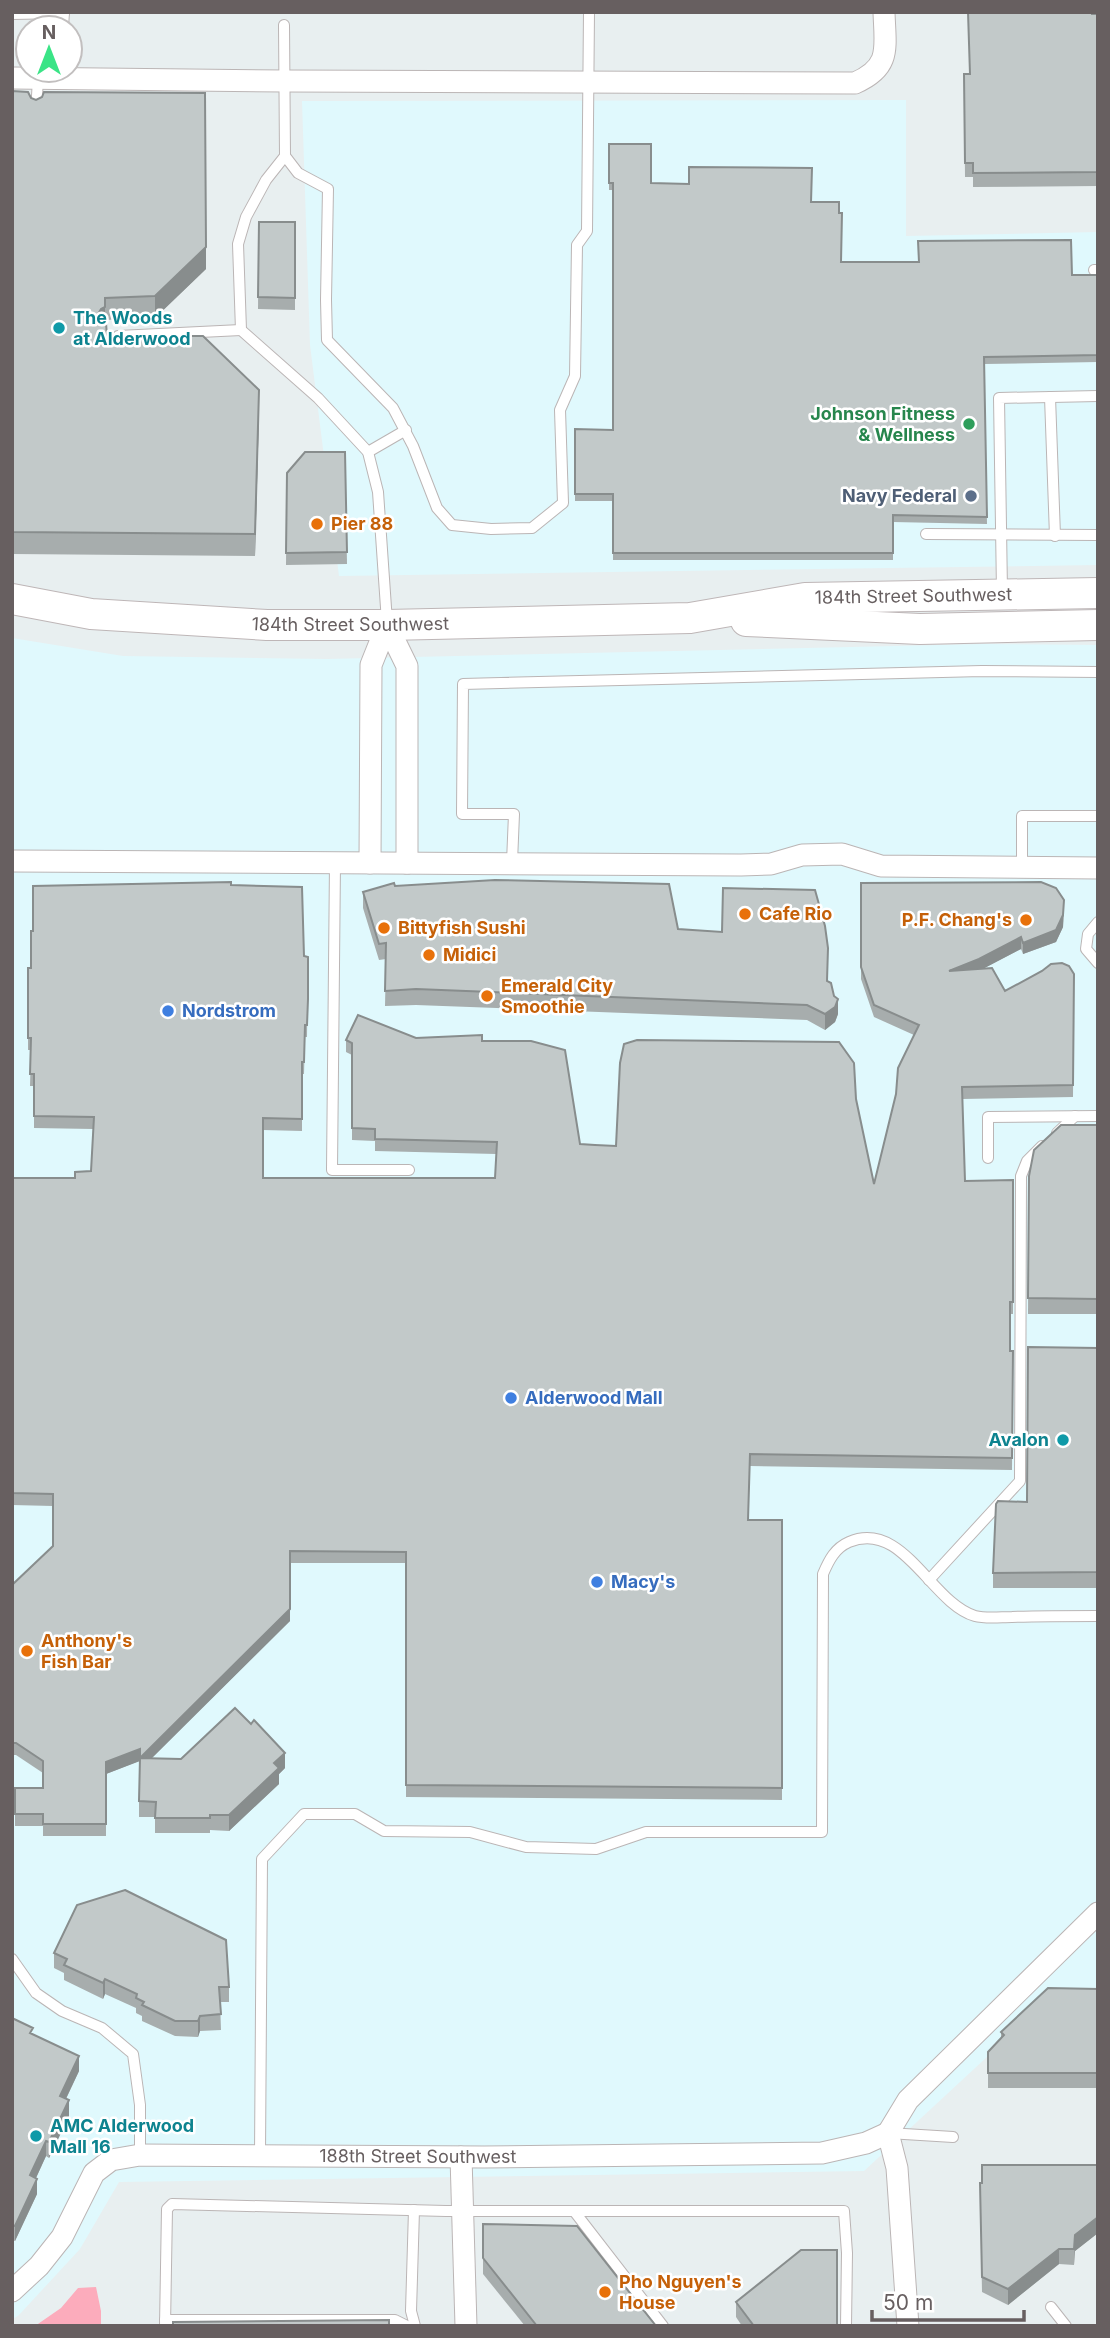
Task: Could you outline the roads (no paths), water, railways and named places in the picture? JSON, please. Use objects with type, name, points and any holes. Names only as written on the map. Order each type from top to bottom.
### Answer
[{"type":"main road","name":"184th Street Southwest","points":[[690,618],[805,598],[1098,593]]},
{"type":"main road","points":[[920,629],[937,612],[991,610],[1002,594],[1018,610],[1048,611],[1087,625]]},
{"type":"main road","name":"184th Street Southwest","points":[[12,599],[90,614],[267,625],[690,618],[920,629],[1087,625]]},
{"type":"street","points":[[84,76],[285,81],[855,83],[871,76],[880,65],[885,50],[884,12]]},
{"type":"street","points":[[387,625],[407,666],[407,863]]},
{"type":"street","points":[[370,863],[371,665],[387,625]]},
{"type":"street","points":[[12,861],[771,864],[802,855],[842,854],[881,866],[1098,868]]},
{"type":"street","points":[[908,2326],[897,2168],[888,2133],[908,2100],[1098,1913]]},
{"type":"street","name":"188th Street Southwest","points":[[12,2291],[39,2266],[62,2237],[93,2173],[111,2160],[140,2155],[461,2157],[822,2153],[866,2143],[888,2133]]},
{"type":"street","points":[[461,2157],[466,2326]]},
{"type":"lane","points":[[12,13],[64,12]]},
{"type":"lane","points":[[284,26],[285,156],[298,173],[328,189],[327,340],[393,408],[406,430],[437,508],[452,526],[491,529],[532,527],[562,503],[561,410],[575,376],[577,245],[587,231],[589,12]]},
{"type":"lane","points":[[36,114],[38,84]]},
{"type":"lane","points":[[241,330],[238,244],[246,217],[266,180],[285,156]]},
{"type":"lane","points":[[106,337],[241,330],[318,398],[368,452],[379,492],[387,625]]},
{"type":"lane","points":[[1050,397],[1055,536]]},
{"type":"lane","points":[[1002,594],[999,398],[1098,397]]},
{"type":"lane","points":[[368,452],[406,430]]},
{"type":"lane","points":[[926,534],[1098,535]]},
{"type":"lane","points":[[512,862],[514,814],[462,814],[463,684],[982,671],[1098,672]]},
{"type":"lane","points":[[1022,867],[1022,816],[1098,816]]},
{"type":"lane","points":[[335,863],[332,1170],[409,1170]]},
{"type":"lane","points":[[1098,922],[1088,934],[1086,949],[1098,963]]},
{"type":"lane","points":[[929,1580],[1020,1481],[1021,1176],[1027,1161],[1075,1116]]},
{"type":"lane","points":[[988,1158],[988,1117],[1098,1116]]},
{"type":"lane","points":[[260,2155],[262,1859],[304,1814],[355,1814],[384,1831],[470,1832],[526,1847],[596,1849],[646,1832],[822,1832],[823,1574],[828,1560],[840,1546],[861,1537],[882,1541],[904,1554],[949,1600],[976,1617],[1098,1616]]},
{"type":"lane","points":[[12,1959],[36,1993],[62,2011],[102,2028],[133,2054],[141,2105],[140,2155]]},
{"type":"lane","points":[[888,2133],[953,2137]]},
{"type":"lane","points":[[407,2326],[395,2320],[165,2323],[167,2209],[173,2204],[414,2210],[844,2211],[848,2253],[846,2326]]},
{"type":"lane","points":[[414,2210],[411,2311],[415,2326]]},
{"type":"lane","points":[[574,2211],[663,2326]]},
{"type":"lane","points":[[1051,2307],[1066,2326]]},
{"type":"place","name":"The Woods at Alderwood","points":[[59,328]]},
{"type":"place","name":"Johnson Fitness & Wellness","points":[[969,424]]},
{"type":"place","name":"Navy Federal","points":[[971,496]]},
{"type":"place","name":"Pier 88","points":[[317,524]]},
{"type":"place","name":"Cafe Rio","points":[[745,914]]},
{"type":"place","name":"P.F. Chang's","points":[[1026,920]]},
{"type":"place","name":"Bittyfish Sushi","points":[[384,928]]},
{"type":"place","name":"Midici","points":[[429,955]]},
{"type":"place","name":"Emerald City Smoothie","points":[[487,996]]},
{"type":"place","name":"Nordstrom","points":[[168,1011]]},
{"type":"place","name":"Alderwood Mall","points":[[511,1398]]},
{"type":"place","name":"Avalon","points":[[1063,1440]]},
{"type":"place","name":"Macy's","points":[[597,1582]]},
{"type":"place","name":"Anthony's Fish Bar","points":[[27,1651]]},
{"type":"place","name":"AMC Alderwood Mall 16","points":[[36,2136]]},
{"type":"place","name":"Pho Nguyen's House","points":[[605,2292]]}]
